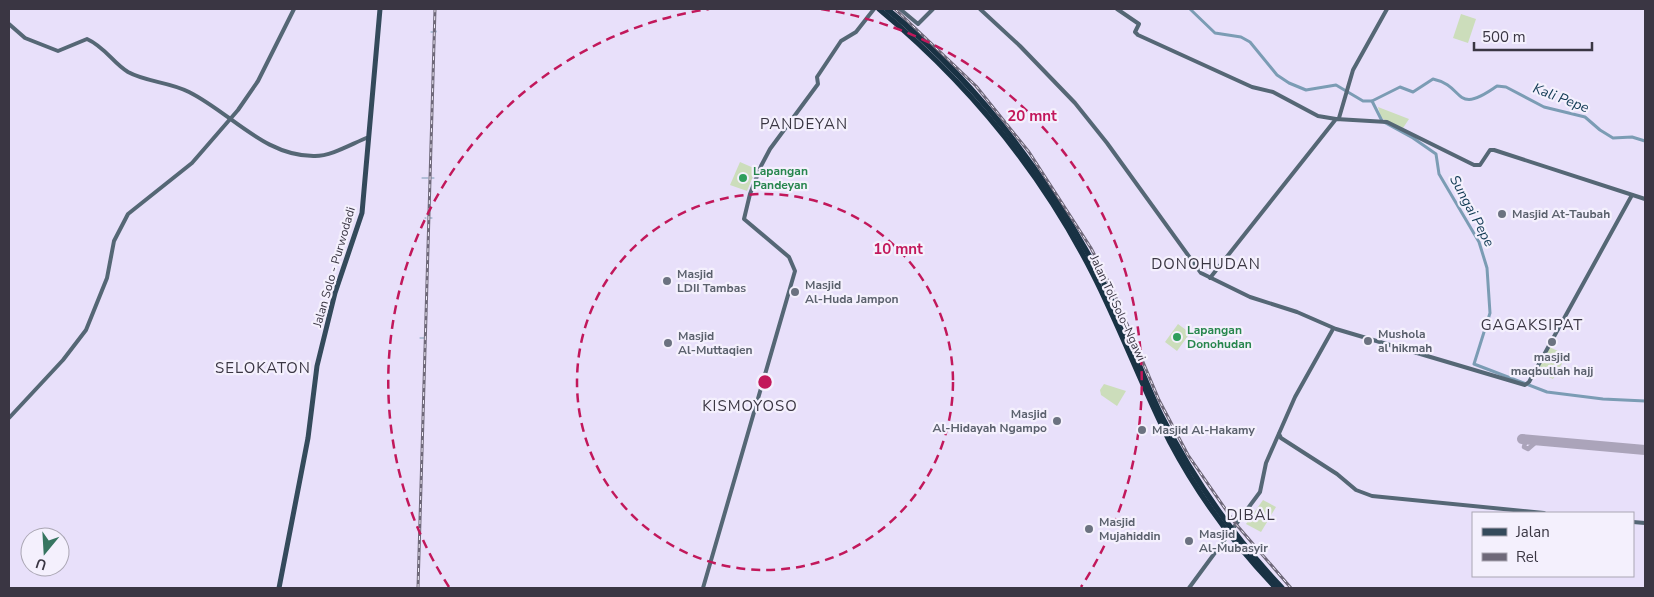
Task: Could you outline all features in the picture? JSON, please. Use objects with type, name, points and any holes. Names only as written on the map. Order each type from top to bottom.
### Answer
[{"type":"highway","name":"Jalan Tol Solo–Ngawi","points":[[879,9],[911,36],[964,90],[1012,146],[1032,173],[1093,273],[1145,384],[1198,480],[1236,534],[1282,588]]},
{"type":"highway","name":"Jalan Tol Solo–Ngawi","points":[[887,9],[910,29],[972,92],[1018,145],[1041,177],[1097,270],[1171,444],[1207,503],[1248,556],[1276,588]]},
{"type":"main road","name":"Jalan Solo - Purwodadi","points":[[280,588],[308,438],[318,366],[335,294],[361,218],[380,9]]},
{"type":"street","points":[[9,418],[32,396],[81,338],[107,278],[115,237],[130,211],[192,163],[231,118],[256,83],[294,9]]},
{"type":"street","points":[[703,588],[795,270],[794,264],[789,257],[743,217],[755,178],[768,154],[818,84],[819,74],[844,38],[856,32],[874,9]]},
{"type":"street","points":[[900,9],[905,15],[919,24],[933,9]]},
{"type":"street","points":[[980,9],[1020,46],[1075,103],[1103,138],[1197,269],[1210,278],[1250,296],[1297,312],[1333,329],[1471,370],[1528,383],[1632,195]]},
{"type":"street","points":[[1117,9],[1139,24],[1135,32],[1138,35],[1252,87],[1272,92],[1318,116],[1337,119],[1380,120],[1474,165],[1480,165],[1491,150],[1494,150],[1645,199]]},
{"type":"street","points":[[1210,278],[1337,119],[1355,66],[1387,9]]},
{"type":"street","points":[[9,24],[25,38],[58,52],[87,39],[111,55],[128,72],[189,92],[231,118],[251,135],[278,148],[302,155],[319,156],[369,138]]},
{"type":"street","points":[[1234,527],[1260,492],[1266,463],[1279,437],[1294,398],[1333,329]]},
{"type":"street","points":[[1279,437],[1337,474],[1356,490],[1372,496],[1534,512]]},
{"type":"street","points":[[1188,588],[1228,535]]},
{"type":"green space","points":[[1461,14],[1476,19],[1468,43],[1453,38]]},
{"type":"green space","points":[[1378,107],[1409,119],[1403,128],[1381,118]]},
{"type":"green space","name":"Lapangan Pandeyan","points":[[740,162],[756,169],[747,191],[730,185]]},
{"type":"green space","name":"Lapangan Donohudan","points":[[1178,324],[1190,333],[1177,351],[1165,342]]},
{"type":"green space","points":[[1549,347],[1567,355],[1553,379],[1536,371]]},
{"type":"green space","points":[[1104,384],[1126,391],[1117,406],[1101,395],[1100,390]]},
{"type":"green space","points":[[1263,500],[1276,507],[1261,532],[1246,524]]},
{"type":"waterway","name":"Kali Pepe","points":[[1190,9],[1215,33],[1241,37],[1250,42],[1277,75],[1289,83],[1306,90],[1336,85],[1363,101],[1372,101],[1400,87],[1413,92],[1433,79],[1451,87],[1461,97],[1466,99],[1473,99],[1483,95],[1497,86],[1506,87],[1544,107],[1585,117],[1613,138],[1632,137],[1645,141]]},
{"type":"waterway","name":"Sungai Pepe","points":[[1372,101],[1382,121],[1413,138],[1436,154],[1439,174],[1479,242],[1487,268],[1490,313],[1474,364],[1547,392],[1603,399],[1645,401]]},
{"type":"waterway","points":[[422,178],[428,178]]},
{"type":"taxiway","points":[[1535,440],[1526,439],[1524,447],[1528,449],[1536,442],[1541,441]]},
{"type":"runway","points":[[1522,439],[1645,450]]},
{"type":"railway","points":[[418,588],[435,9]]},
{"type":"railway","points":[[895,9],[976,86],[1029,152],[1091,248],[1114,293],[1159,400],[1188,455],[1235,523],[1291,588]]},
{"type":"place","name":"Lapangan Pandeyan","points":[[743,178]]},
{"type":"place","name":"Masjid At-Taubah","points":[[1502,214]]},
{"type":"place","name":"Masjid LDII Tambas","points":[[667,281]]},
{"type":"place","name":"Masjid Al-Huda Jampon","points":[[795,292]]},
{"type":"place","name":"Lapangan Donohudan","points":[[1177,337]]},
{"type":"place","name":"Mushola al hikmah","points":[[1368,341]]},
{"type":"place","name":"masjid maqbullah hajj","points":[[1552,342]]},
{"type":"place","name":"Masjid Al-Muttaqien","points":[[668,343]]},
{"type":"place","name":"Masjid Al-Hidayah Ngampo","points":[[1057,421]]},
{"type":"place","name":"Masjid Al-Hakamy","points":[[1142,430]]},
{"type":"place","name":"Masjid Mujahiddin","points":[[1089,529]]},
{"type":"place","name":"Masjid Al-Mubasyir","points":[[1189,541]]},
{"type":"district","name":"PANDEYAN","points":[[804,124]]},
{"type":"district","name":"DONOHUDAN","points":[[1206,264]]},
{"type":"district","name":"GAGAKSIPAT","points":[[1532,325]]},
{"type":"district","name":"SELOKATON","points":[[263,368]]},
{"type":"district","name":"KISMOYOSO","points":[[750,406]]},
{"type":"district","name":"DIBAL","points":[[1251,515]]}]
